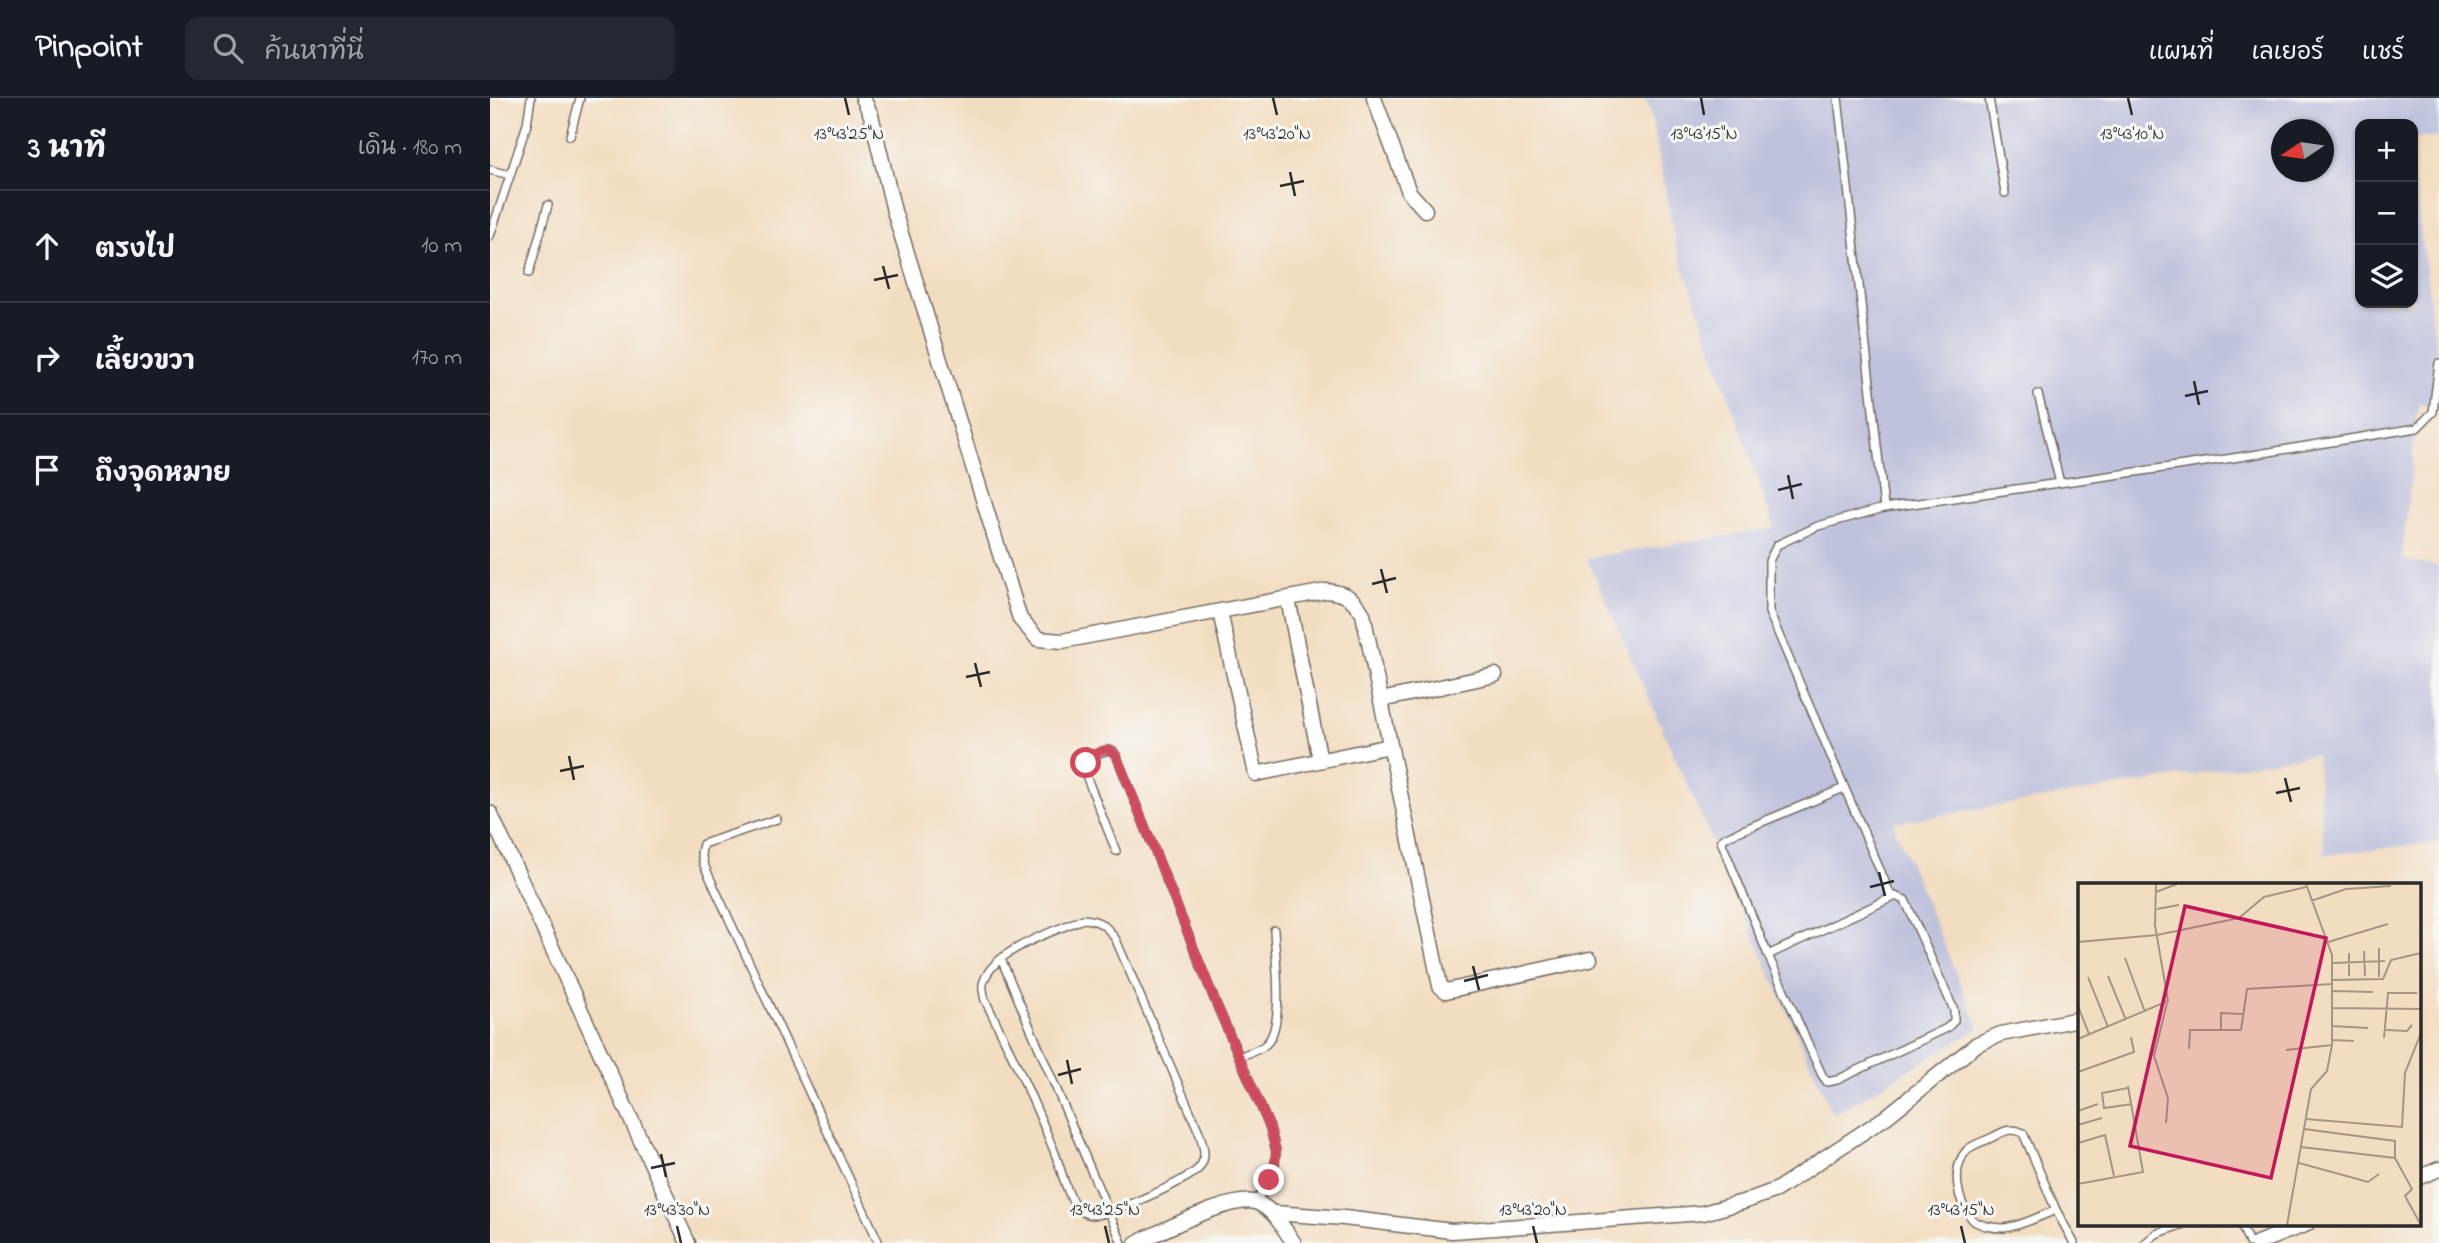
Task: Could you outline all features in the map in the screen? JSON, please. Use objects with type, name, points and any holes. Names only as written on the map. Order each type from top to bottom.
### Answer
[{"type":"street","points":[[863,98],[872,115],[894,211],[1020,619],[1038,639],[1048,641],[1114,632],[1326,592],[1345,593],[1355,600],[1363,614],[1440,986],[1446,991],[1590,959]]},
{"type":"street","points":[[872,115],[873,98]]},
{"type":"street","points":[[1374,98],[1409,192],[1425,210]]},
{"type":"street","points":[[1288,599],[1320,761]]},
{"type":"street","points":[[1220,612],[1256,774],[1391,746]]},
{"type":"street","points":[[1381,701],[1495,675]]},
{"type":"street","points":[[490,813],[688,1243]]},
{"type":"street","points":[[1273,1213],[1344,1218],[1452,1231],[1703,1213],[1776,1190],[1886,1117],[1977,1044],[2001,1034],[2078,1019]]},
{"type":"street","points":[[2422,1176],[2439,1169]]},
{"type":"street","points":[[1136,1243],[1223,1206],[1256,1202],[1273,1213],[1294,1243]]},
{"type":"street","points":[[2257,1243],[2302,1226]]},
{"type":"lane","points":[[490,236],[527,124],[531,98]]},
{"type":"lane","points":[[570,136],[580,98]]},
{"type":"lane","points":[[1838,98],[1884,508]]},
{"type":"lane","points":[[1989,98],[2005,193]]},
{"type":"lane","points":[[490,170],[510,176]]},
{"type":"lane","points":[[529,273],[548,205]]},
{"type":"lane","points":[[1892,898],[1769,612],[1769,561],[1777,545],[1818,526],[1884,508],[2417,428],[2433,412],[2439,363]]},
{"type":"lane","points":[[2038,394],[2060,483]]},
{"type":"lane","points":[[1116,851],[1085,773],[1086,763],[1100,751],[1109,750],[1117,757],[1270,1128],[1276,1151],[1275,1164],[1256,1202]]},
{"type":"lane","points":[[1768,955],[1892,898],[1901,897],[1905,900],[1954,1010],[1954,1021],[1947,1028],[1837,1080],[1827,1082],[1822,1075],[1768,955],[1721,841],[1726,836],[1844,788]]},
{"type":"lane","points":[[777,819],[704,844],[701,853],[704,865],[879,1243]]},
{"type":"lane","points":[[1083,919],[1096,920],[1106,926],[1116,940],[1199,1132],[1205,1153],[1200,1167],[1189,1176],[1110,1213],[1095,1216],[1076,1207],[1028,1088],[985,1000],[982,986],[987,975],[1001,959],[1014,949],[1083,919]]},
{"type":"lane","points":[[1239,1057],[1266,1045],[1274,1032],[1278,1014],[1274,930]]},
{"type":"lane","points":[[1001,959],[1122,1243]]},
{"type":"lane","points":[[2056,1210],[2006,1228],[1991,1227],[1974,1221],[1961,1199],[1957,1181],[1960,1163],[1969,1149],[2006,1130],[2016,1129],[2023,1133],[2056,1210],[2074,1243]]},
{"type":"lane","points":[[2145,1243],[2156,1234],[2178,1226]]},
{"type":"lane","points":[[2242,1226],[2249,1243]]},
{"type":"shaded area","points":[[1645,98],[2439,98],[2439,137],[2418,139],[2418,119],[2355,119],[2355,308],[2418,308],[2418,214],[2439,369],[2439,404],[2418,405],[2402,560],[2439,566],[2439,842],[2325,855],[2316,754],[1893,823],[1979,1028],[1833,1115],[1587,558],[1775,528],[1676,246],[1650,109]]},
{"type":"route","points":[[1086,763],[1100,751],[1109,750],[1117,757],[1215,1001],[1270,1128],[1276,1151],[1269,1180]]}]
